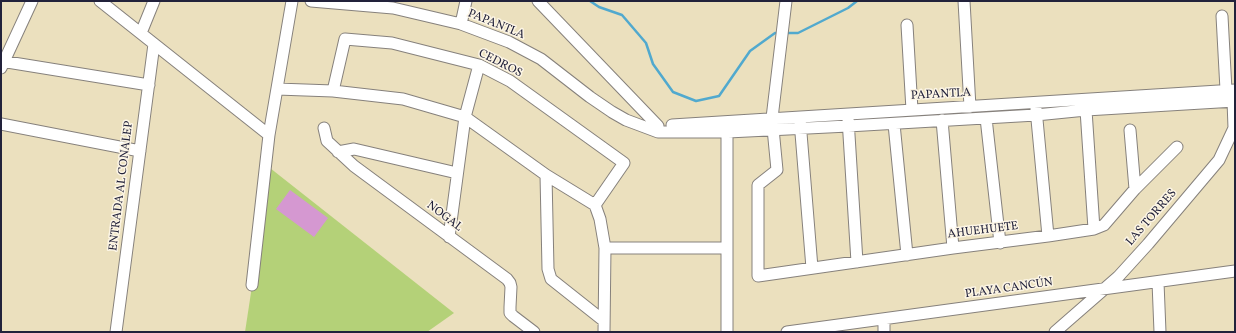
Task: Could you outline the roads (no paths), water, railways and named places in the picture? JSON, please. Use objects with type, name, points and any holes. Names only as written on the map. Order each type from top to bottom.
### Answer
[{"type":"street","points":[[32,1],[2,63],[149,85]]},
{"type":"street","points":[[100,1],[269,135]]},
{"type":"street","points":[[141,33],[154,1]]},
{"type":"street","points":[[252,285],[269,135],[292,1]]},
{"type":"street","name":"PAPANTLA","points":[[311,1],[394,4],[461,24],[509,42],[541,59],[590,97],[626,120],[655,129],[772,124],[800,122],[847,114],[1036,102],[1232,95]]},
{"type":"street","points":[[461,24],[466,1]]},
{"type":"street","points":[[538,1],[641,108],[655,129]]},
{"type":"street","points":[[772,124],[782,24],[786,1]]},
{"type":"street","points":[[964,1],[970,107]]},
{"type":"street","name":"LAS TORRES","points":[[1055,332],[1118,277],[1219,160],[1234,128],[1232,95],[1222,16]]},
{"type":"street","points":[[907,25],[912,110]]},
{"type":"street","name":"CEDROS","points":[[333,91],[345,39],[392,42],[479,65],[510,81],[624,163],[595,205]]},
{"type":"street","name":"ENTRADA AL CONALEP","points":[[116,332],[154,44]]},
{"type":"street","points":[[449,237],[465,118],[479,65]]},
{"type":"street","points":[[277,88],[333,91],[403,99],[465,118],[546,175],[595,205],[600,219],[605,248],[604,332]]},
{"type":"street","name":"PAPANTLA","points":[[800,122],[848,126],[894,124],[1036,115],[1232,95]]},
{"type":"street","points":[[1036,102],[1048,236]]},
{"type":"street","points":[[626,120],[638,115],[641,108]]},
{"type":"street","points":[[1086,110],[1094,229]]},
{"type":"street","points":[[847,114],[857,262]]},
{"type":"street","points":[[986,118],[1000,243]]},
{"type":"street","points":[[942,120],[953,248]]},
{"type":"street","points":[[800,122],[812,268]]},
{"type":"street","points":[[1,124],[140,151]]},
{"type":"street","name":"AHUEHUETE","points":[[772,124],[777,170],[758,186],[758,276],[1094,229],[1104,225],[1135,189],[1177,147]]},
{"type":"street","points":[[894,124],[907,255]]},
{"type":"street","points":[[727,332],[728,127]]},
{"type":"street","name":"NOGAL","points":[[324,128],[327,141],[354,166],[507,279],[511,287],[510,313],[534,332]]},
{"type":"street","points":[[1130,130],[1135,189]]},
{"type":"street","points":[[338,152],[354,150],[457,173]]},
{"type":"street","points":[[546,175],[548,269],[551,279],[604,320]]},
{"type":"street","points":[[605,248],[727,248]]},
{"type":"street","name":"PLAYA CANCÚN","points":[[792,332],[1235,271]]},
{"type":"street","points":[[1158,282],[1160,332]]},
{"type":"street","points":[[884,319],[884,332]]},
{"type":"waterway","points":[[590,1],[599,7],[622,15],[646,43],[653,64],[673,92],[696,101],[719,96],[750,51],[775,33],[779,33]]},
{"type":"waterway","points":[[786,33],[798,33],[848,8],[857,1]]}]
